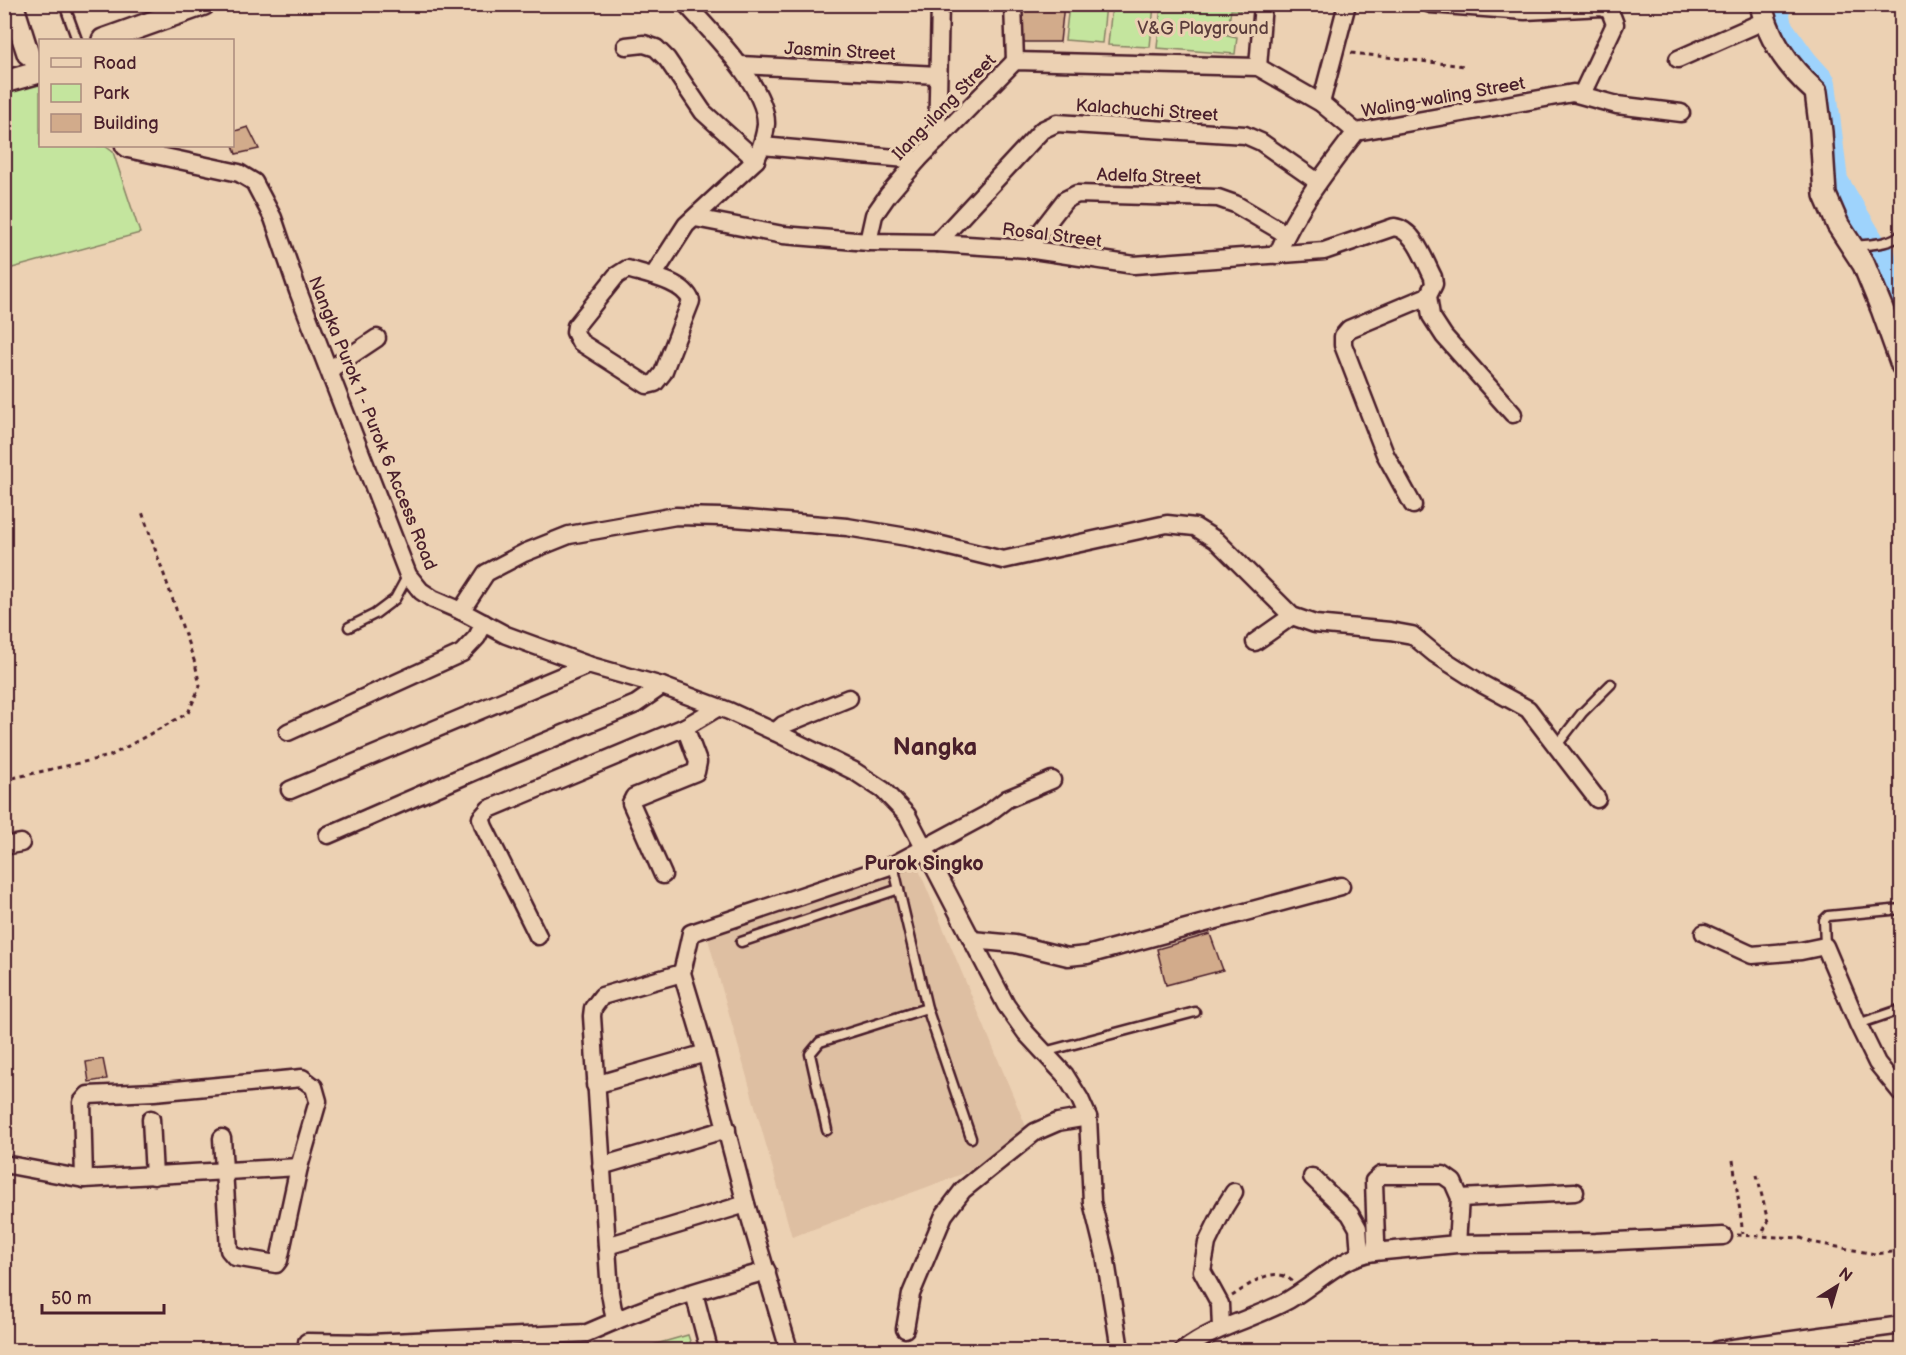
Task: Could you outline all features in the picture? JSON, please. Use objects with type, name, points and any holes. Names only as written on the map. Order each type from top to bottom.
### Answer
[{"type":"street","points":[[4,82],[38,66],[26,55],[9,4]]},
{"type":"street","points":[[106,39],[204,4]]},
{"type":"street","points":[[653,276],[686,225],[759,153],[766,122],[762,104],[740,65],[686,4]]},
{"type":"street","points":[[937,141],[939,4]]},
{"type":"street","points":[[1013,4],[1015,61]]},
{"type":"street","points":[[1258,67],[1263,4]]},
{"type":"street","points":[[1321,103],[1347,4]]},
{"type":"street","points":[[1430,4],[1525,11],[1603,7],[1610,11],[1615,24],[1582,94]]},
{"type":"street","points":[[1678,59],[1763,13],[1770,36],[1797,75],[1816,92],[1825,195],[1838,225],[1855,247],[1902,365]]},
{"type":"street","points":[[626,46],[644,44],[656,48],[667,59],[703,112],[759,153],[918,160]]},
{"type":"street","name":"Ilang-ilang Street","points":[[868,242],[874,215],[888,195],[918,160],[1015,61],[1258,67],[1321,103],[1356,132]]},
{"type":"street","name":"Jasmin Street","points":[[740,65],[938,75]]},
{"type":"street","name":"Waling-waling Street","points":[[1277,255],[1286,234],[1318,182],[1356,132],[1573,93],[1617,105],[1682,113]]},
{"type":"street","name":"Kalachuchi Street","points":[[937,243],[1042,130],[1057,123],[1245,135],[1261,142],[1318,182]]},
{"type":"street","name":"Nangka Purok 1 - Purok 6 Access Road","points":[[126,147],[239,173],[254,182],[273,218],[298,291],[408,575],[421,591],[506,635],[588,665],[662,686],[729,711],[775,732],[854,771],[882,790],[907,815],[1006,1005],[1026,1033],[1065,1075],[1088,1117],[1092,1202],[1105,1255],[1120,1350]]},
{"type":"street","name":"Adelfa Street","points":[[1027,249],[1065,201],[1077,194],[1218,198],[1235,204],[1286,234]]},
{"type":"street","name":"Rosal Street","points":[[695,218],[783,235],[868,242],[937,243],[1027,249],[1134,266],[1324,251],[1394,227],[1402,228],[1410,235],[1433,277],[1434,284],[1428,296]]},
{"type":"street","points":[[627,269],[653,276],[684,289],[691,301],[663,373],[655,383],[647,385],[580,342],[575,332],[576,326],[621,272],[627,269]]},
{"type":"street","points":[[1413,505],[1385,454],[1342,345],[1343,336],[1349,329],[1428,296],[1431,316],[1444,336],[1513,414]]},
{"type":"street","points":[[329,369],[377,338]]},
{"type":"street","points":[[461,611],[486,573],[524,553],[569,535],[676,516],[722,517],[847,527],[913,538],[1003,560],[1167,524],[1195,527],[1216,540],[1292,616],[1315,624],[1412,635],[1435,654],[1482,684],[1528,709],[1597,799]]},
{"type":"street","points":[[1255,642],[1292,616]]},
{"type":"street","points":[[288,732],[462,653],[477,637],[484,623]]},
{"type":"street","points":[[290,790],[588,665]]},
{"type":"street","points":[[328,836],[503,759],[636,704],[662,686]]},
{"type":"street","points":[[775,732],[783,725],[849,698]]},
{"type":"street","points":[[538,936],[484,827],[482,818],[489,809],[685,728],[717,708]]},
{"type":"street","points":[[663,875],[631,803],[634,797],[696,772],[698,762],[685,728]]},
{"type":"street","points":[[789,1350],[682,973],[691,933],[893,865],[986,814],[1007,799],[1052,780]]},
{"type":"street","points":[[972,940],[1015,944],[1068,957],[1087,955],[1341,886]]},
{"type":"street","points":[[1704,933],[1752,955],[1801,951],[1825,946],[1876,1063],[1902,1094]]},
{"type":"street","points":[[615,1321],[609,1293],[592,1016],[596,1002],[602,996],[682,973]]},
{"type":"street","points":[[595,1085],[706,1053]]},
{"type":"street","points":[[84,1179],[82,1102],[88,1095],[154,1092],[302,1078],[314,1087],[318,1101],[299,1167],[279,1260],[273,1264],[240,1259],[231,1254],[229,1250],[222,1138]]},
{"type":"street","points":[[905,1329],[911,1294],[944,1215],[963,1190],[1035,1132],[1058,1122],[1088,1117]]},
{"type":"street","points":[[151,1119],[154,1176]]},
{"type":"street","points":[[601,1166],[727,1129]]},
{"type":"street","points":[[4,1164],[84,1179],[299,1167]]},
{"type":"street","points":[[1367,1253],[1376,1241],[1374,1180],[1381,1175],[1443,1175],[1453,1182],[1460,1198],[1457,1244]]},
{"type":"street","points":[[1312,1177],[1350,1214],[1367,1253]]},
{"type":"street","points":[[1221,1328],[1220,1304],[1202,1271],[1207,1243],[1234,1192]]},
{"type":"street","points":[[1460,1198],[1575,1192]]},
{"type":"street","points":[[607,1246],[746,1204]]},
{"type":"street","points":[[1184,1350],[1221,1328],[1283,1303],[1345,1261],[1367,1253],[1457,1244],[1596,1242],[1723,1236]]},
{"type":"street","points":[[307,1342],[370,1347],[524,1343],[587,1333],[632,1313],[767,1271]]},
{"type":"street","points":[[694,1293],[709,1350]]},
{"type":"street","points":[[1718,1350],[1766,1347],[1902,1325]]},
{"type":"street","points":[[1833,1335],[1843,1350]]},
{"type":"lane","points":[[19,4],[38,66]]},
{"type":"lane","points":[[64,4],[77,39]]},
{"type":"lane","points":[[1855,247],[1881,244],[1902,234]]},
{"type":"lane","points":[[349,627],[375,614],[394,599],[408,575]]},
{"type":"lane","points":[[1557,745],[1582,713],[1611,684]]},
{"type":"lane","points":[[893,865],[927,1008],[971,1138]]},
{"type":"lane","points":[[741,942],[899,889]]},
{"type":"lane","points":[[1825,946],[1824,920],[1827,916],[1902,909]]},
{"type":"lane","points":[[827,1130],[810,1054],[820,1042],[927,1008]]},
{"type":"lane","points":[[1858,1024],[1902,1009]]},
{"type":"lane","points":[[1044,1052],[1195,1012]]},
{"type":"path","points":[[1335,51],[1464,66]]},
{"type":"path","points":[[4,780],[110,756],[188,713],[200,686],[195,663],[141,509]]},
{"type":"path","points":[[1733,1160],[1743,1234]]},
{"type":"path","points":[[1756,1175],[1768,1222],[1761,1235]]},
{"type":"path","points":[[1723,1236],[1743,1234],[1802,1238],[1811,1242],[1875,1254],[1902,1253]]},
{"type":"path","points":[[1220,1304],[1261,1278],[1276,1273],[1285,1276],[1303,1290]]},
{"type":"shaded area","points":[[917,865],[1027,1129],[992,1163],[792,1237],[706,932]]},
{"type":"green space","points":[[1069,5],[1106,5],[1102,43],[1065,40]]},
{"type":"green space","points":[[1112,5],[1154,5],[1150,47],[1108,45]]},
{"type":"green space","name":"V&G Playground","points":[[1161,5],[1241,5],[1240,11],[1231,10],[1227,35],[1237,37],[1235,54],[1157,48]]},
{"type":"green space","points":[[39,80],[39,147],[106,147],[113,152],[140,233],[5,270],[5,90]]},
{"type":"green space","points":[[688,1335],[693,1350],[650,1350],[649,1346]]},
{"type":"building","points":[[1022,4],[1064,4],[1060,42],[1020,42]]},
{"type":"building","points":[[248,127],[259,149],[236,154],[234,131]]},
{"type":"building","points":[[1210,934],[1223,970],[1166,985],[1157,949]]},
{"type":"building","points":[[103,1059],[107,1079],[89,1082],[86,1062]]},
{"type":"waterway","points":[[1773,4],[1777,27],[1821,83],[1833,181],[1871,245],[1879,252],[1902,312]]},
{"type":"district","name":"Nangka","points":[[935,747]]},
{"type":"district","name":"Purok Singko","points":[[924,863]]}]
